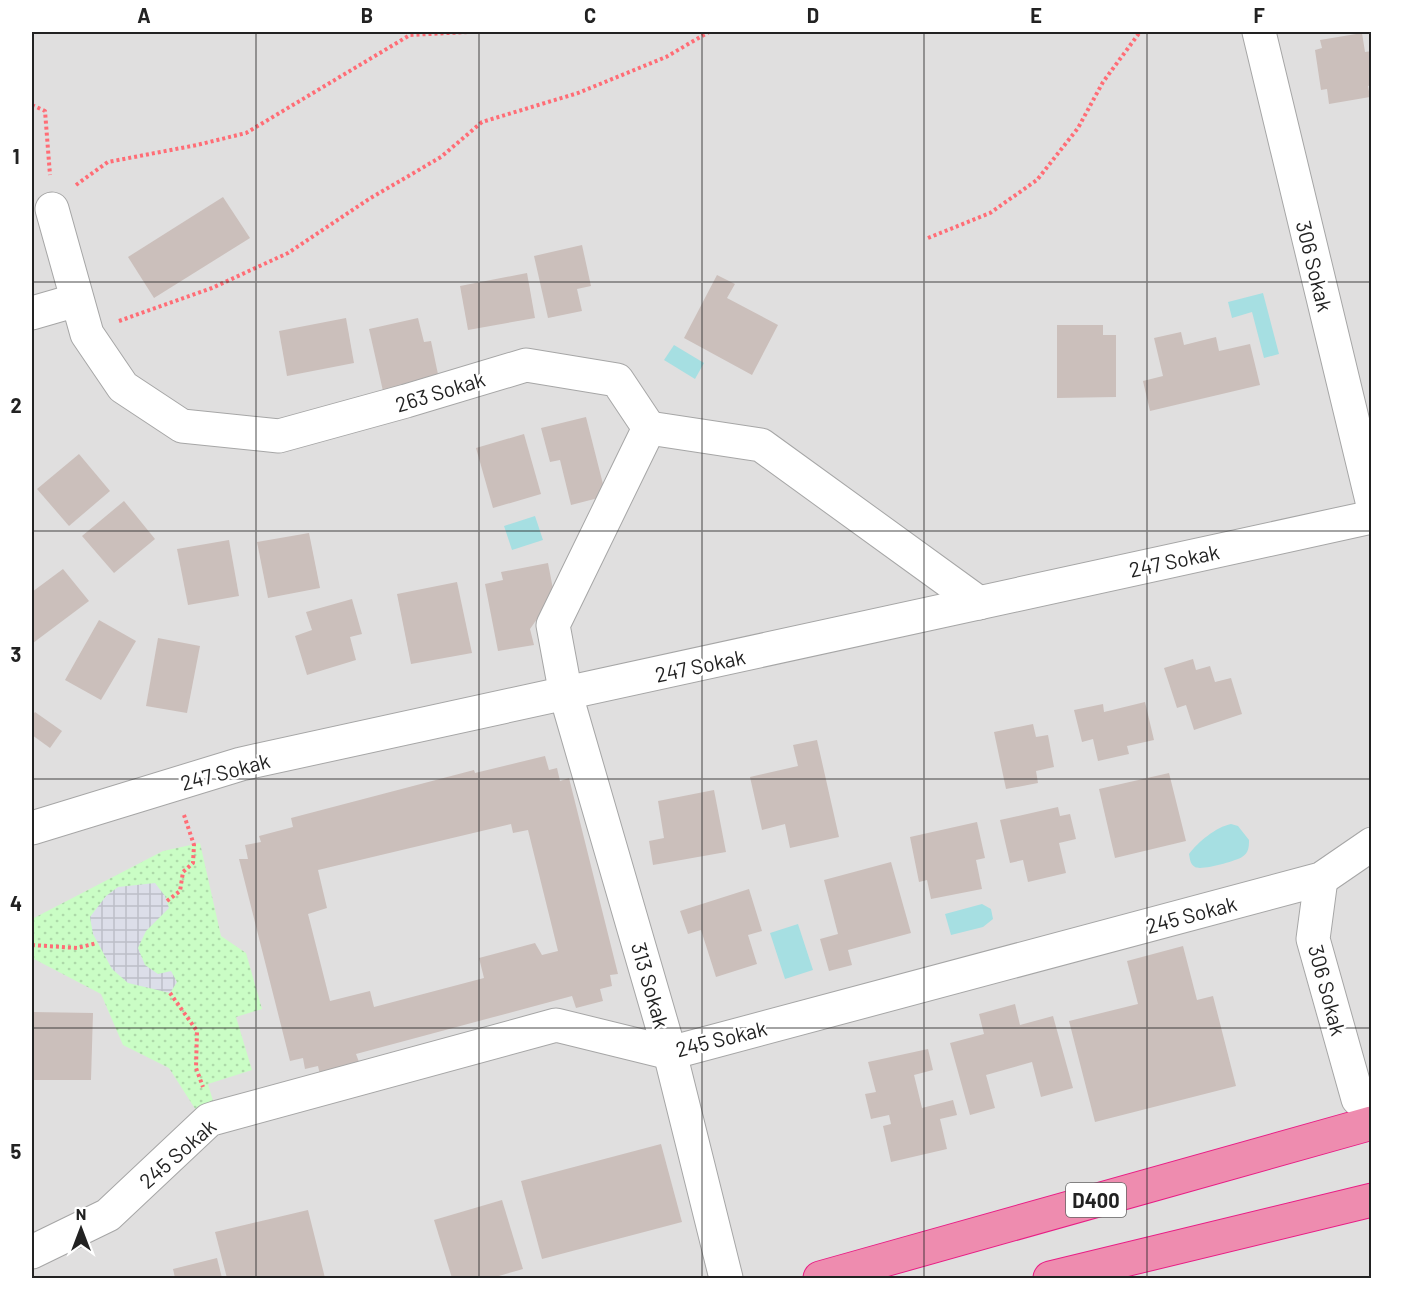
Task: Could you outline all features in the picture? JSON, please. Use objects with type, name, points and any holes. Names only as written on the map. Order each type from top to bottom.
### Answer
[{"type":"highway","name":"D400","points":[[820,1278],[1365,1111]]},
{"type":"highway","points":[[1050,1278],[1371,1200]]},
{"type":"street","name":"306 Sokak","points":[[1259,32],[1371,501]]},
{"type":"street","name":"263 Sokak","points":[[52,209],[87,334],[123,387],[182,426],[279,436],[526,365],[617,380],[648,428]]},
{"type":"street","points":[[32,313],[77,300]]},
{"type":"street","points":[[566,694],[553,625],[648,428],[761,445],[979,603]]},
{"type":"street","name":"247 Sokak","points":[[32,828],[240,764],[1371,517]]},
{"type":"street","name":"313 Sokak","points":[[566,694],[670,1053],[726,1278]]},
{"type":"street","name":"245 Sokak","points":[[32,1252],[108,1215],[209,1120],[214,1118],[556,1025],[670,1053],[1321,879],[1371,844]]},
{"type":"street","name":"306 Sokak","points":[[1321,879],[1313,939],[1365,1111]]},
{"type":"path","points":[[52,209],[76,186],[108,162],[246,133],[410,35],[468,32]]},
{"type":"path","points":[[87,334],[212,288],[288,253],[369,199],[441,157],[482,122],[578,93],[666,57],[709,32]]},
{"type":"path","points":[[928,238],[990,213],[1037,180],[1078,128],[1103,82],[1140,32]]},
{"type":"path","points":[[32,105],[45,111],[52,209]]},
{"type":"path","points":[[167,901],[180,891],[183,872],[193,863],[194,845],[174,784]]},
{"type":"path","points":[[32,945],[77,948],[97,943]]},
{"type":"path","points":[[170,993],[197,1031],[196,1068],[214,1118]]},
{"type":"shaded area","points":[[32,32],[1371,32],[1371,1278],[32,1278]]},
{"type":"shaded area","points":[[155,883],[165,896],[169,908],[146,931],[138,948],[145,965],[158,974],[171,971],[177,982],[170,993],[128,983],[112,969],[93,934],[90,917],[106,896],[118,887]]},
{"type":"green space","points":[[200,843],[221,936],[246,953],[262,1009],[236,1017],[252,1070],[208,1084],[217,1114],[201,1118],[169,1068],[123,1045],[101,994],[34,959],[32,953],[32,919],[163,851]]},
{"type":"water","points":[[1263,293],[1279,354],[1264,358],[1252,312],[1232,318],[1228,302]]},
{"type":"water","points":[[674,345],[704,363],[695,379],[664,360]]},
{"type":"water","points":[[535,516],[543,540],[512,550],[504,526]]},
{"type":"water","points":[[1231,824],[1238,826],[1249,840],[1246,854],[1239,859],[1218,865],[1204,868],[1193,866],[1189,854],[1193,849],[1213,832]]},
{"type":"water","points":[[982,904],[991,909],[993,919],[983,927],[951,935],[945,914]]},
{"type":"water","points":[[798,924],[813,970],[785,979],[770,933]]},
{"type":"building","points":[[1362,33],[1365,52],[1372,51],[1372,85],[1368,86],[1370,97],[1329,104],[1327,89],[1321,90],[1315,50],[1322,48],[1320,40]]},
{"type":"building","points":[[223,197],[250,238],[154,298],[128,257]]},
{"type":"building","points":[[582,245],[591,286],[577,289],[582,311],[548,318],[534,256]]},
{"type":"building","points":[[527,273],[535,318],[468,330],[460,286]]},
{"type":"building","points":[[717,275],[735,284],[727,298],[778,325],[752,375],[684,338]]},
{"type":"building","points":[[346,318],[354,363],[287,376],[279,331]]},
{"type":"building","points":[[418,318],[424,342],[431,341],[439,379],[383,391],[369,329]]},
{"type":"building","points":[[1057,325],[1103,325],[1103,335],[1116,335],[1116,397],[1057,398]]},
{"type":"building","points":[[1181,332],[1184,345],[1216,337],[1219,351],[1250,344],[1260,385],[1150,411],[1143,381],[1163,376],[1154,338]]},
{"type":"building","points":[[586,417],[606,496],[571,505],[560,460],[550,462],[541,428]]},
{"type":"building","points":[[524,434],[541,494],[493,508],[476,448]]},
{"type":"building","points":[[79,454],[110,491],[69,526],[37,489]]},
{"type":"building","points":[[124,501],[155,539],[114,573],[82,536]]},
{"type":"building","points":[[309,533],[320,588],[268,598],[257,542]]},
{"type":"building","points":[[229,540],[239,596],[188,605],[177,549]]},
{"type":"building","points":[[548,563],[558,615],[537,619],[530,629],[534,645],[498,651],[485,584],[503,580],[501,572]]},
{"type":"building","points":[[63,569],[89,601],[33,643],[32,592]]},
{"type":"building","points":[[457,582],[472,653],[411,664],[397,594]]},
{"type":"building","points":[[352,599],[362,634],[350,637],[356,660],[307,675],[295,636],[312,630],[306,612]]},
{"type":"building","points":[[99,620],[136,641],[101,700],[65,680]]},
{"type":"building","points":[[158,638],[200,646],[187,713],[146,706]]},
{"type":"building","points":[[1193,659],[1196,670],[1210,666],[1215,682],[1231,678],[1242,714],[1194,730],[1186,705],[1177,708],[1164,668]]},
{"type":"building","points":[[1145,702],[1154,740],[1127,746],[1129,754],[1098,761],[1093,739],[1082,742],[1074,710],[1103,704],[1104,712]]},
{"type":"building","points":[[35,712],[62,731],[50,748],[32,735],[32,716]]},
{"type":"building","points":[[1033,724],[1036,737],[1048,735],[1054,767],[1036,771],[1038,783],[1006,789],[994,732]]},
{"type":"building","points":[[817,740],[839,837],[790,848],[785,824],[762,830],[750,777],[798,766],[793,745]]},
{"type":"building","points":[[545,756],[549,770],[557,768],[560,781],[569,778],[618,974],[610,975],[612,986],[600,989],[603,1001],[576,1008],[572,996],[356,1054],[359,1062],[344,1066],[346,1073],[321,1079],[318,1066],[305,1069],[303,1058],[290,1061],[239,859],[248,859],[245,845],[261,842],[259,836],[293,827],[291,818],[474,770],[475,773]],"holes":[[[511,824],[513,833],[528,830],[558,951],[542,955],[535,943],[479,958],[484,978],[374,1007],[370,991],[330,1001],[308,914],[327,908],[318,870]]]},
{"type":"building","points":[[1169,773],[1186,841],[1115,858],[1099,789]]},
{"type":"building","points":[[714,790],[726,852],[653,865],[649,841],[664,838],[658,801]]},
{"type":"building","points":[[1058,807],[1060,816],[1070,814],[1076,839],[1059,843],[1066,873],[1028,882],[1023,860],[1010,863],[1000,820]]},
{"type":"building","points":[[977,822],[985,858],[976,860],[982,889],[931,899],[927,880],[919,882],[910,837]]},
{"type":"building","points":[[891,862],[911,933],[848,950],[852,965],[829,971],[820,939],[838,934],[824,880]]},
{"type":"building","points":[[749,889],[762,931],[748,935],[757,964],[716,977],[701,930],[688,934],[680,911]]},
{"type":"building","points":[[1183,946],[1197,1000],[1213,996],[1236,1086],[1095,1122],[1069,1021],[1138,1004],[1127,961]]},
{"type":"building","points":[[1015,1004],[1020,1025],[1053,1016],[1073,1088],[1041,1097],[1032,1062],[986,1075],[995,1108],[970,1115],[950,1043],[984,1034],[979,1014]]},
{"type":"building","points":[[32,1012],[93,1013],[91,1080],[32,1080]]},
{"type":"building","points":[[928,1049],[933,1070],[914,1075],[922,1108],[953,1100],[957,1115],[940,1119],[947,1149],[891,1162],[883,1126],[891,1124],[889,1115],[871,1119],[865,1094],[876,1092],[868,1062]]},
{"type":"building","points":[[661,1144],[682,1222],[542,1259],[521,1181]]},
{"type":"building","points":[[502,1200],[523,1269],[492,1278],[452,1278],[434,1220]]},
{"type":"building","points":[[308,1210],[325,1278],[227,1278],[215,1232]]},
{"type":"building","points":[[217,1258],[222,1278],[175,1278],[173,1269]]}]
